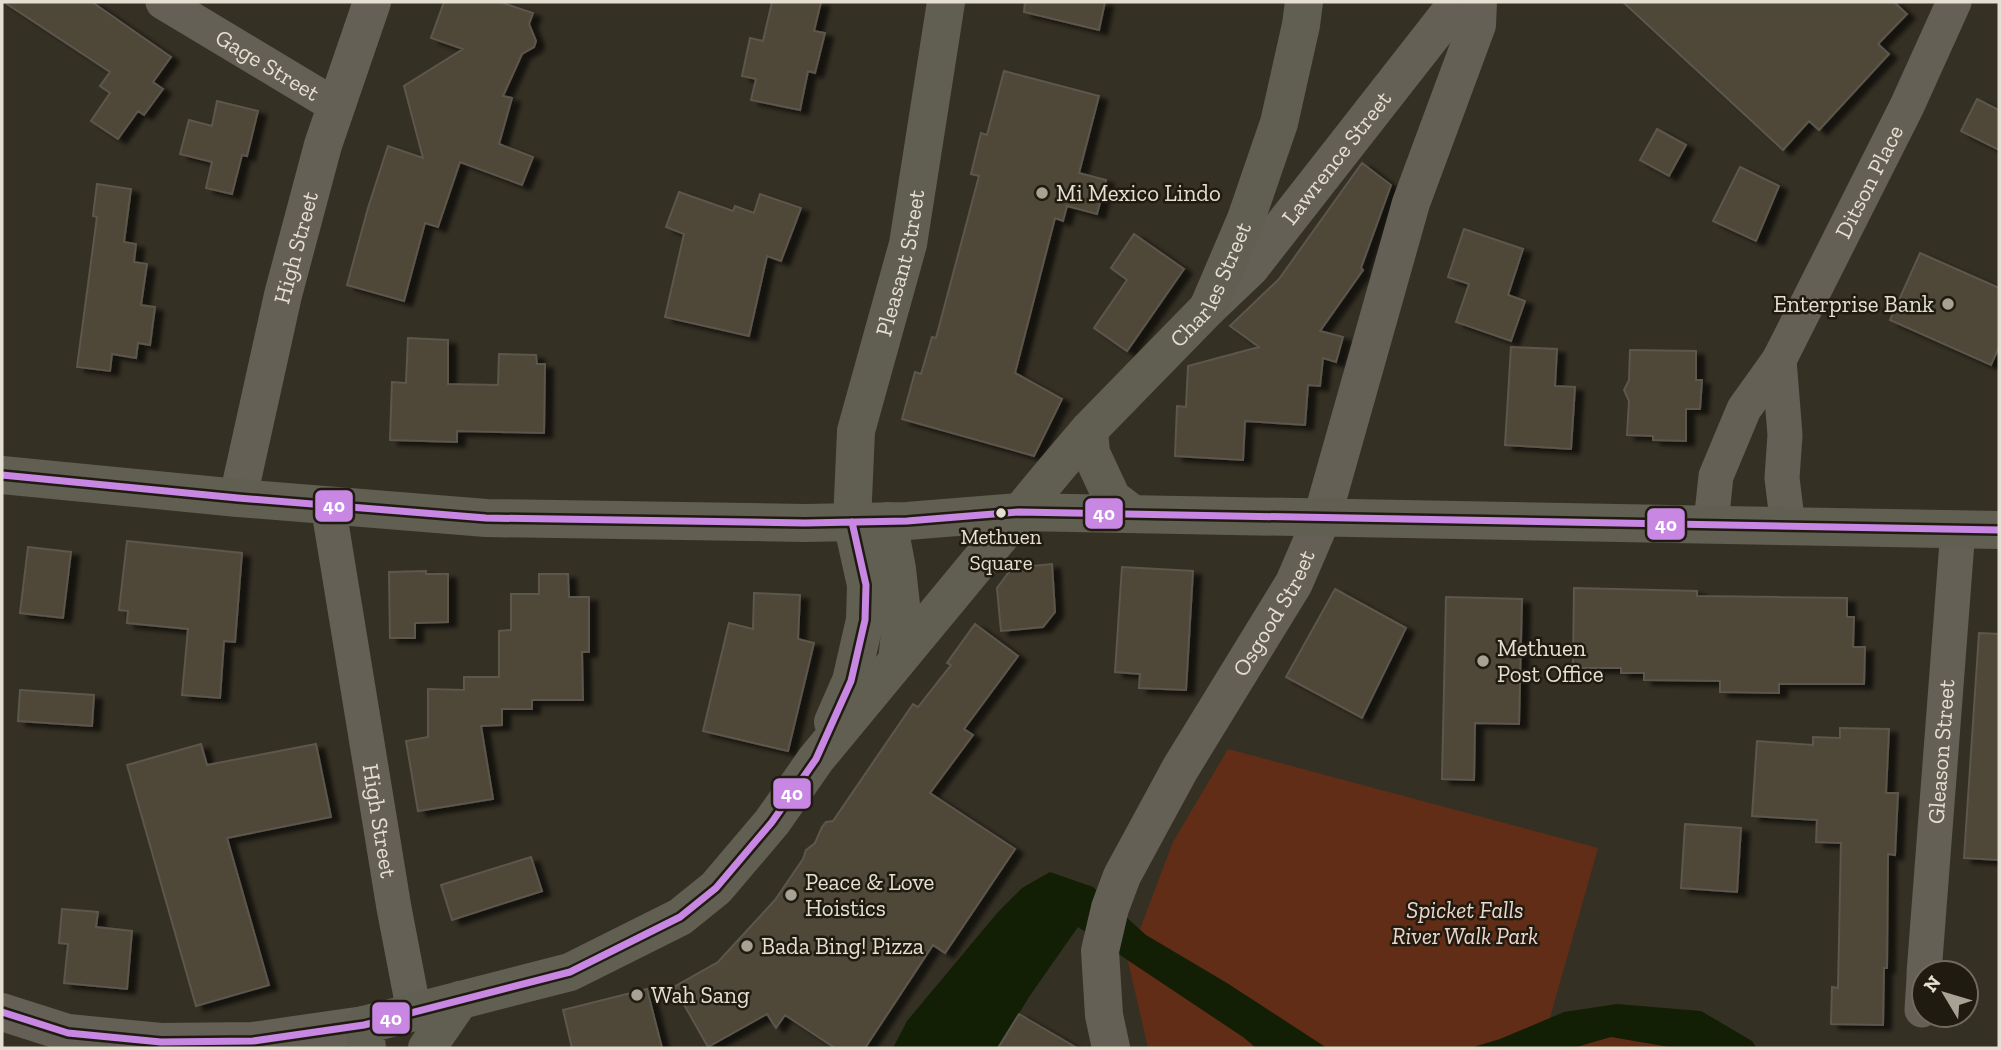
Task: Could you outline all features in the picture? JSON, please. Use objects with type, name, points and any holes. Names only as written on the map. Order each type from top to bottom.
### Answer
[{"type":"main road","name":"High Street","points":[[238,498],[283,295],[323,145],[372,2]]},
{"type":"main road","name":"Pleasant Street","points":[[870,522],[856,431],[908,244],[946,2]]},
{"type":"main road","name":"Charles Street","points":[[816,759],[1089,430],[1208,308],[1246,219],[1279,123],[1304,2]]},
{"type":"main road","name":"Lawrence Street","points":[[1208,308],[1250,268],[1458,2]]},
{"type":"main road","name":"Osgood Street","points":[[1111,1048],[1104,1015],[1100,951],[1110,908],[1122,876],[1180,769],[1294,583],[1322,518],[1411,203],[1477,25],[1478,2]]},
{"type":"main road","points":[[1089,430],[1091,453],[1111,498],[1133,514]]},
{"type":"main road","points":[[2,475],[486,518],[805,523],[870,522],[1019,512],[1999,530]]},
{"type":"main road","points":[[870,522],[897,569],[902,614],[897,661]]},
{"type":"main road","points":[[2,1012],[68,1033],[161,1042],[366,1036],[414,1012],[570,972],[680,917],[716,888],[772,822],[816,759],[851,681],[864,620],[870,522]]},
{"type":"main road","points":[[427,1048],[460,1000]]},
{"type":"street","name":"Gage Street","points":[[163,2],[336,106]]},
{"type":"street","name":"Ditson Place","points":[[1710,523],[1716,476],[1744,409],[1779,359],[1907,106],[1954,2]]},
{"type":"street","points":[[1779,359],[1785,435],[1782,478],[1788,527]]},
{"type":"street","name":"High Street","points":[[328,505],[394,908],[414,1012]]},
{"type":"street","name":"Gleason Street","points":[[1925,959],[1958,529]]},
{"type":"green space","name":"Spicket Falls River Walk Park","points":[[1228,749],[1598,848],[1545,1035],[1576,1019],[1730,1048],[1148,1048],[1128,961],[1173,842]]},
{"type":"shaded area","points":[[1050,872],[1093,887],[1146,935],[1227,983],[1327,1048],[1256,1048],[1078,927],[1029,997],[998,1048],[893,1048],[907,1021],[998,912],[1022,888]]},
{"type":"shaded area","points":[[1617,1004],[1701,1011],[1752,1041],[1757,1048],[1675,1048],[1611,1037],[1573,1048],[1470,1048],[1500,1039],[1564,1012]]},
{"type":"building","points":[[4,2],[92,2],[171,57],[153,82],[163,89],[144,115],[138,111],[118,139],[91,121],[110,93],[100,86],[110,72]]},
{"type":"building","points":[[444,2],[500,2],[533,13],[529,24],[536,41],[534,47],[522,54],[503,96],[512,98],[499,144],[533,157],[522,185],[460,162],[438,227],[425,223],[404,301],[347,285],[388,146],[423,158],[404,86],[463,49],[431,38]]},
{"type":"building","points":[[772,2],[821,2],[814,31],[825,33],[815,73],[808,71],[800,110],[751,100],[756,79],[742,76],[750,38],[763,41]]},
{"type":"building","points":[[1025,2],[1105,2],[1099,30],[1024,12]]},
{"type":"building","points":[[1623,2],[1894,2],[1907,14],[1878,44],[1889,54],[1819,130],[1809,121],[1783,150]]},
{"type":"building","name":"Mi Mexico Lindo","points":[[1004,71],[1099,96],[1079,173],[1106,180],[1097,214],[1067,206],[1063,221],[1055,218],[1015,373],[1062,399],[1034,456],[902,419],[915,372],[921,374],[932,337],[936,338],[979,176],[971,174],[981,133],[987,135]]},
{"type":"building","points":[[1977,99],[1999,110],[1999,150],[1961,131]]},
{"type":"building","points":[[217,101],[258,111],[247,156],[242,155],[232,194],[206,188],[212,162],[180,154],[189,120],[212,126]]},
{"type":"building","points":[[1657,129],[1686,145],[1669,176],[1640,160]]},
{"type":"building","points":[[1362,163],[1391,185],[1361,268],[1363,270],[1320,331],[1343,337],[1336,362],[1323,358],[1320,386],[1308,385],[1305,425],[1245,421],[1243,460],[1175,456],[1177,406],[1186,407],[1188,366],[1259,347],[1230,326],[1279,279]]},
{"type":"building","points":[[1740,167],[1779,186],[1756,241],[1713,221]]},
{"type":"building","points":[[97,184],[131,189],[124,242],[136,244],[134,262],[147,264],[141,305],[155,307],[150,345],[138,343],[136,358],[112,354],[110,371],[77,367],[97,217],[93,216]]},
{"type":"building","points":[[679,192],[733,211],[735,206],[754,213],[760,194],[801,208],[781,261],[767,256],[749,336],[665,317],[684,234],[666,227]]},
{"type":"building","points":[[1464,229],[1523,249],[1508,295],[1525,301],[1511,341],[1456,322],[1469,284],[1448,277]]},
{"type":"building","points":[[1134,234],[1184,269],[1127,351],[1094,328],[1127,280],[1111,268]]},
{"type":"building","name":"Enterprise Bank","points":[[1920,253],[1999,288],[1999,347],[1991,365],[1890,320]]},
{"type":"building","points":[[408,338],[448,340],[448,384],[498,385],[499,354],[536,355],[537,364],[545,364],[544,433],[457,431],[457,442],[390,440],[392,382],[406,383]]},
{"type":"building","points":[[1511,347],[1557,349],[1555,386],[1575,387],[1571,449],[1505,445]]},
{"type":"building","points":[[1630,350],[1696,351],[1696,380],[1702,380],[1700,409],[1686,409],[1686,441],[1653,440],[1653,436],[1627,435],[1629,401],[1624,390],[1629,380]]},
{"type":"building","points":[[127,541],[242,553],[235,642],[224,641],[220,698],[182,695],[188,629],[127,623],[128,611],[119,610]]},
{"type":"building","points":[[28,547],[71,552],[63,618],[20,613]]},
{"type":"building","points":[[1052,564],[1055,612],[1043,627],[1001,631],[997,588],[1012,568]]},
{"type":"building","points":[[1122,567],[1193,571],[1186,690],[1139,688],[1140,674],[1115,672]]},
{"type":"building","points":[[426,571],[426,574],[448,574],[448,622],[415,623],[415,638],[390,638],[389,572]]},
{"type":"building","points":[[539,574],[568,574],[569,597],[589,597],[589,652],[582,652],[583,700],[532,700],[532,709],[502,709],[502,725],[481,726],[493,799],[418,811],[406,741],[428,737],[428,689],[464,690],[464,677],[499,677],[499,631],[511,630],[511,594],[539,594]]},
{"type":"building","points":[[1574,588],[1697,591],[1697,596],[1847,598],[1847,617],[1854,617],[1853,647],[1865,647],[1864,684],[1779,684],[1779,693],[1720,692],[1720,681],[1644,680],[1644,673],[1621,673],[1621,668],[1573,668]]},
{"type":"building","points":[[1335,589],[1406,628],[1362,718],[1286,677]]},
{"type":"building","points":[[754,593],[800,595],[798,639],[814,643],[788,751],[703,731],[729,623],[753,629]]},
{"type":"building","name":"Methuen Post Office","points":[[1446,597],[1522,599],[1519,724],[1475,723],[1474,780],[1442,779]]},
{"type":"building","points":[[975,624],[1018,656],[964,729],[973,735],[930,793],[1015,849],[945,953],[933,945],[865,1048],[835,1048],[785,1015],[776,1028],[767,1014],[708,1047],[674,987],[718,962],[775,900],[803,859],[806,850],[815,843],[822,827],[826,822],[833,821],[913,704],[918,707],[951,665],[947,663]]},
{"type":"building","points":[[1979,633],[1999,634],[1999,860],[1964,858]]},
{"type":"building","points":[[20,690],[94,695],[92,726],[18,721]]},
{"type":"building","points":[[1840,728],[1889,729],[1886,793],[1898,793],[1895,855],[1888,854],[1887,968],[1884,968],[1883,1025],[1831,1024],[1832,987],[1838,988],[1841,843],[1816,842],[1817,820],[1752,816],[1757,741],[1813,745],[1813,737],[1840,738]]},
{"type":"building","points":[[201,744],[207,765],[316,744],[331,817],[227,838],[269,985],[196,1006],[127,765]]},
{"type":"building","points":[[1685,824],[1741,828],[1737,892],[1681,888]]},
{"type":"building","points":[[531,857],[542,891],[452,920],[441,885]]},
{"type":"building","points":[[62,909],[98,912],[96,927],[132,931],[127,989],[64,983],[68,944],[59,943]]},
{"type":"building","points":[[647,989],[662,1048],[572,1048],[563,1010]]},
{"type":"building","points":[[1019,1014],[1077,1048],[998,1048]]},
{"type":"transit line","name":"40","points":[[2,475],[486,518],[805,523],[907,521],[1019,512],[1999,530]]},
{"type":"transit line","name":"40","points":[[2,1012],[68,1033],[161,1042],[253,1041],[364,1025],[570,972],[680,917],[716,888],[772,822],[816,759],[851,681],[865,620],[866,585],[852,522]]},
{"type":"place","name":"Mi Mexico Lindo","points":[[1042,193]]},
{"type":"place","name":"Enterprise Bank","points":[[1948,304]]},
{"type":"place","name":"Methuen Square","points":[[1001,513]]},
{"type":"place","name":"Methuen Post Office","points":[[1483,661]]},
{"type":"place","name":"Peace & Love Hoistics","points":[[791,895]]},
{"type":"place","name":"Bada Bing! Pizza","points":[[747,946]]},
{"type":"place","name":"Wah Sang","points":[[637,995]]}]
